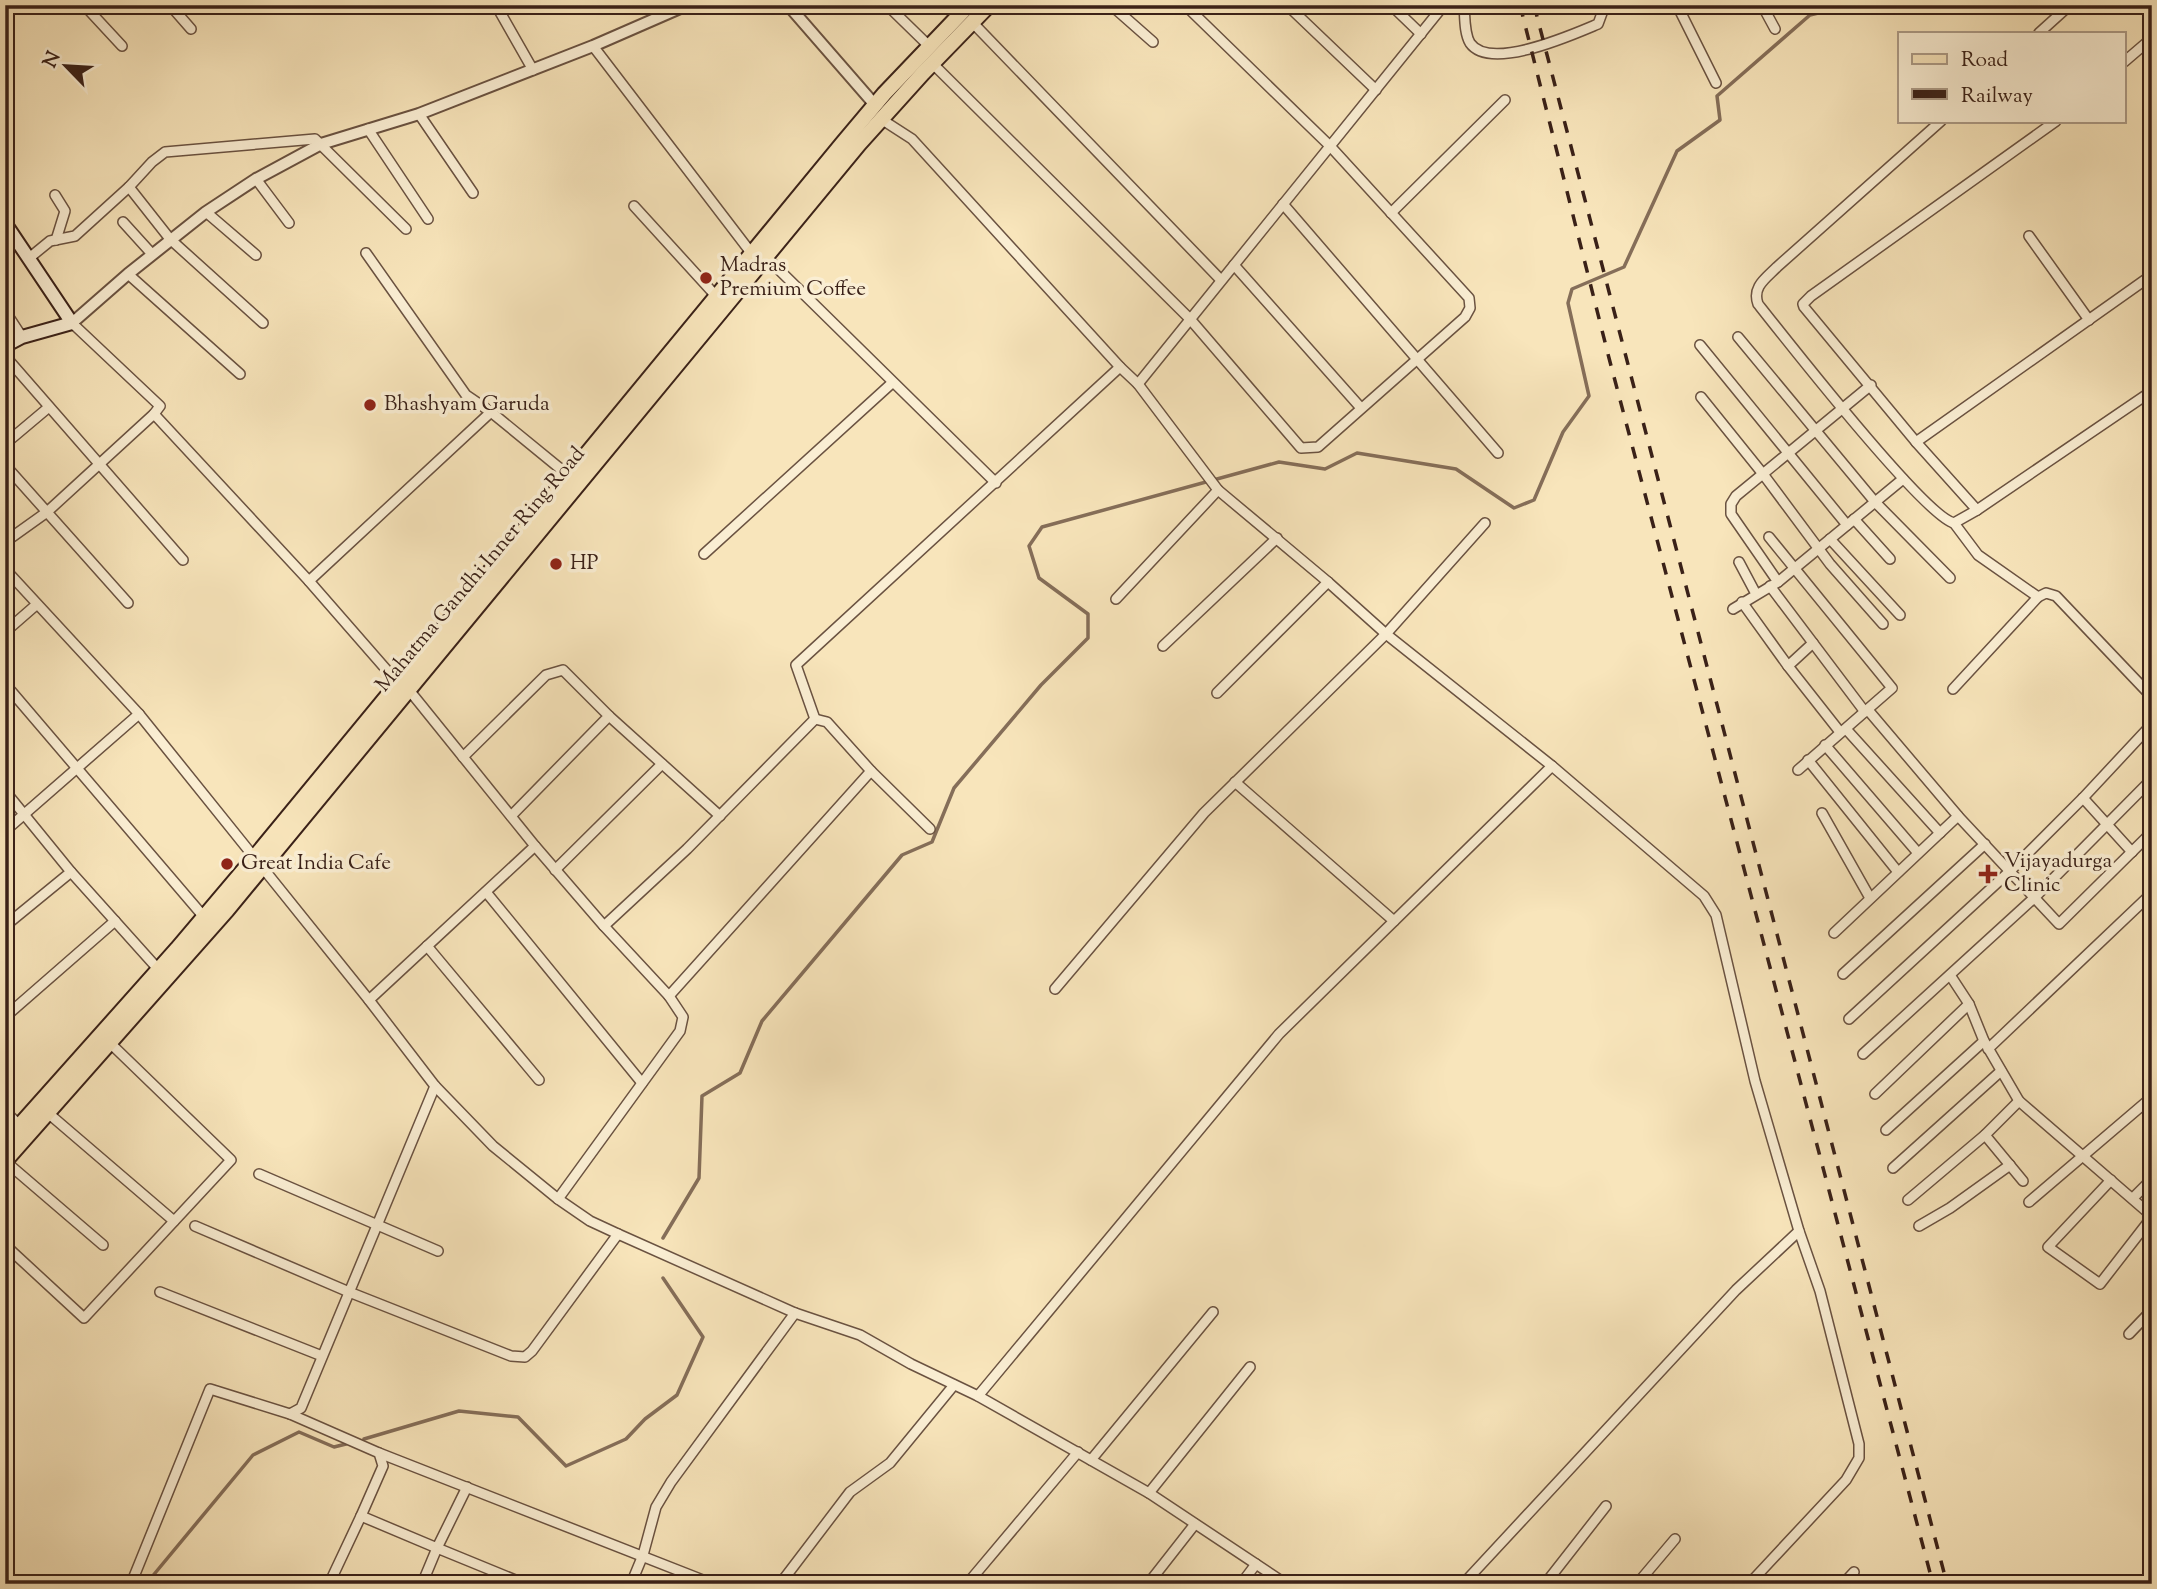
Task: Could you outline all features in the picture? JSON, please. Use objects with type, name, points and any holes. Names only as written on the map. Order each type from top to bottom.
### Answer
[{"type":"main road","name":"Mahatma Gandhi Inner Ring Road","points":[[403,687],[568,475],[716,296],[875,105],[969,5]]},
{"type":"main road","name":"Mahatma Gandhi Inner Ring Road","points":[[5,1161],[109,1042],[403,687],[767,258],[815,196],[932,63],[989,5]]},
{"type":"main road","points":[[5,223],[72,323],[22,337],[5,346]]},
{"type":"main road","name":"Mahatma Gandhi Inner Ring Road","points":[[5,1142],[204,917],[257,863]]},
{"type":"street","points":[[84,5],[122,46]]},
{"type":"street","points":[[170,5],[191,29]]},
{"type":"street","points":[[496,5],[533,70]]},
{"type":"street","points":[[5,542],[47,512],[160,406],[72,323],[170,239],[256,179],[321,144],[419,114],[593,46],[687,5]]},
{"type":"street","points":[[788,5],[875,105]]},
{"type":"street","points":[[887,5],[929,46]]},
{"type":"street","points":[[1111,5],[1153,42]]},
{"type":"street","points":[[932,63],[1190,319],[1301,448],[1318,447],[1465,317],[1471,308],[1469,298],[1330,146],[1185,5]]},
{"type":"street","points":[[1287,5],[1376,90]]},
{"type":"street","points":[[1391,5],[1420,34]]},
{"type":"street","points":[[1138,384],[1444,5]]},
{"type":"street","points":[[1464,5],[1467,36],[1471,43],[1475,48],[1496,54],[1545,46],[1598,24],[1605,5]]},
{"type":"street","points":[[1677,5],[1716,83]]},
{"type":"street","points":[[1762,5],[1774,29]]},
{"type":"street","points":[[2040,32],[2070,5]]},
{"type":"street","points":[[972,22],[1221,280]]},
{"type":"street","points":[[2126,60],[2152,38]]},
{"type":"street","points":[[593,46],[752,254]]},
{"type":"street","points":[[1391,213],[1505,100]]},
{"type":"street","points":[[419,114],[473,193]]},
{"type":"street","points":[[881,119],[912,139],[1138,384],[1216,487],[1386,634],[1552,766],[1712,905],[1755,1081],[1799,1231],[1820,1291],[1859,1444],[1858,1458],[1846,1480],[1749,1584]]},
{"type":"street","points":[[1940,122],[1777,267],[1757,287],[1755,295],[1758,304],[1903,479],[1943,518],[1954,523],[1978,555],[2038,597]]},
{"type":"street","points":[[1977,510],[1916,442],[1803,304],[2055,122]]},
{"type":"street","points":[[368,130],[428,219]]},
{"type":"street","points":[[28,259],[46,244],[75,236],[159,156],[171,151],[315,139],[406,229]]},
{"type":"street","points":[[256,179],[289,223]]},
{"type":"street","points":[[129,187],[170,239],[263,323]]},
{"type":"street","points":[[55,195],[65,211],[56,240]]},
{"type":"street","points":[[1283,204],[1498,453]]},
{"type":"street","points":[[634,206],[716,296]]},
{"type":"street","points":[[206,212],[257,255]]},
{"type":"street","points":[[123,222],[152,254]]},
{"type":"street","points":[[2029,236],[2089,320]]},
{"type":"street","points":[[366,253],[466,395],[568,475]]},
{"type":"street","points":[[767,258],[996,483]]},
{"type":"street","points":[[1234,265],[1361,408]]},
{"type":"street","points":[[128,274],[240,373]]},
{"type":"street","points":[[1916,442],[2152,275]]},
{"type":"street","points":[[5,311],[22,337]]},
{"type":"street","points":[[1738,337],[1818,430],[1875,502],[1950,578]]},
{"type":"street","points":[[1700,345],[1851,522],[1890,559]]},
{"type":"street","points":[[5,356],[183,560]]},
{"type":"street","points":[[815,719],[796,665],[1120,367]]},
{"type":"street","points":[[704,554],[892,383]]},
{"type":"street","points":[[1871,386],[1736,496],[1729,509],[1774,584],[1813,643],[1867,711],[1958,816],[2059,924],[2152,832]]},
{"type":"street","points":[[1954,523],[2152,391]]},
{"type":"street","points":[[1701,397],[1830,564],[1883,624]]},
{"type":"street","points":[[5,444],[49,407]]},
{"type":"street","points":[[309,581],[491,412]]},
{"type":"street","points":[[154,414],[403,687],[555,870],[681,1012],[682,1027],[558,1199]]},
{"type":"street","points":[[5,465],[128,603]]},
{"type":"street","points":[[1732,609],[1774,584],[1903,479]]},
{"type":"street","points":[[1116,599],[1216,487]]},
{"type":"street","points":[[1055,989],[1204,813],[1386,634],[1485,523]]},
{"type":"street","points":[[1769,537],[1892,685],[1890,692],[1798,770]]},
{"type":"street","points":[[1163,646],[1277,538]]},
{"type":"street","points":[[1830,539],[1900,615]]},
{"type":"street","points":[[1739,562],[1756,594]]},
{"type":"street","points":[[5,569],[139,714],[435,1086],[493,1146],[558,1199],[590,1221],[795,1313],[860,1335],[978,1396],[1149,1493],[1286,1584]]},
{"type":"street","points":[[1217,693],[1328,582]]},
{"type":"street","points":[[1953,689],[2038,597],[2046,593],[2056,596],[2152,697]]},
{"type":"street","points":[[1742,601],[1788,666],[1843,730],[1940,833]]},
{"type":"street","points":[[5,632],[36,605]]},
{"type":"street","points":[[1788,666],[1813,643]]},
{"type":"street","points":[[463,757],[546,675],[563,670],[609,716],[720,816]]},
{"type":"street","points":[[11,691],[204,917]]},
{"type":"street","points":[[5,831],[139,714]]},
{"type":"street","points":[[511,816],[609,716]]},
{"type":"street","points":[[815,719],[827,722],[871,771],[930,829]]},
{"type":"street","points":[[604,926],[720,816],[815,719]]},
{"type":"street","points":[[1849,1019],[2010,871],[2152,724]]},
{"type":"street","points":[[1825,746],[1918,853]]},
{"type":"street","points":[[1808,760],[1898,872]]},
{"type":"street","points":[[555,870],[662,764]]},
{"type":"street","points":[[978,1396],[1279,1034],[1552,766]]},
{"type":"street","points":[[669,996],[871,771]]},
{"type":"street","points":[[1863,1054],[2034,898],[2152,779]]},
{"type":"street","points":[[1235,782],[1394,921]]},
{"type":"street","points":[[5,791],[71,872],[158,969]]},
{"type":"street","points":[[2083,798],[2132,852]]},
{"type":"street","points":[[1822,813],[1870,898]]},
{"type":"street","points":[[1834,933],[1958,816]]},
{"type":"street","points":[[1843,974],[1985,844]]},
{"type":"street","points":[[369,1000],[535,846]]},
{"type":"street","points":[[5,926],[71,872]]},
{"type":"street","points":[[485,892],[642,1083]]},
{"type":"street","points":[[1886,1130],[1986,1045],[2152,893]]},
{"type":"street","points":[[5,1017],[115,921]]},
{"type":"street","points":[[426,946],[539,1080]]},
{"type":"street","points":[[1950,975],[1969,1004],[1986,1045],[2019,1101],[2133,1198],[2152,1217],[2100,1284],[2048,1247],[2111,1180]]},
{"type":"street","points":[[1875,1094],[1969,1004]]},
{"type":"street","points":[[5,1245],[84,1318],[231,1160],[109,1042]]},
{"type":"street","points":[[1893,1168],[2001,1071]]},
{"type":"street","points":[[290,1414],[301,1408],[435,1086]]},
{"type":"street","points":[[2029,1202],[2152,1097]]},
{"type":"street","points":[[1908,1200],[1985,1135],[2019,1101]]},
{"type":"street","points":[[5,1111],[20,1126]]},
{"type":"street","points":[[48,1113],[174,1221]]},
{"type":"street","points":[[1985,1135],[2023,1181]]},
{"type":"street","points":[[5,1161],[103,1245]]},
{"type":"street","points":[[1919,1226],[1950,1208],[2010,1165]]},
{"type":"street","points":[[259,1174],[438,1251]]},
{"type":"street","points":[[2133,1198],[2152,1180]]},
{"type":"street","points":[[195,1226],[349,1292],[511,1356],[525,1357],[618,1234]]},
{"type":"street","points":[[1463,1584],[1736,1290],[1799,1231]]},
{"type":"street","points":[[160,1292],[322,1356]]},
{"type":"street","points":[[2129,1334],[2152,1310]]},
{"type":"street","points":[[1091,1460],[1213,1312]]},
{"type":"street","points":[[631,1584],[643,1555],[656,1507],[671,1482],[795,1313]]},
{"type":"street","points":[[1149,1493],[1250,1367]]},
{"type":"street","points":[[780,1584],[850,1492],[890,1463],[954,1385]]},
{"type":"street","points":[[131,1584],[210,1389],[290,1414],[379,1453],[713,1584]]},
{"type":"street","points":[[967,1584],[1078,1452]]},
{"type":"street","points":[[329,1584],[383,1466],[379,1453]]},
{"type":"street","points":[[422,1584],[467,1487]]},
{"type":"street","points":[[1545,1584],[1606,1506]]},
{"type":"street","points":[[362,1516],[525,1584]]},
{"type":"street","points":[[1148,1584],[1195,1524]]},
{"type":"street","points":[[1637,1584],[1675,1539]]},
{"type":"street","points":[[1241,1584],[1256,1564]]},
{"type":"street","points":[[1843,1584],[1854,1572]]},
{"type":"waterway","points":[[663,1238],[699,1178],[702,1096],[740,1073],[762,1021],[902,855],[932,842],[954,788],[1041,685],[1088,638],[1088,614],[1039,578],[1029,546],[1042,527],[1279,462],[1325,469],[1357,453],[1456,469],[1514,508],[1534,500],[1563,432],[1589,396],[1568,303],[1572,289],[1624,267],[1677,151],[1720,120],[1717,96],[1810,15],[1839,8],[1841,5]]},
{"type":"waterway","points":[[364,1439],[459,1411],[518,1417],[566,1466],[626,1439],[645,1419],[677,1395],[703,1337],[663,1278]]},
{"type":"waterway","points":[[146,1584],[253,1455],[299,1432],[334,1447],[346,1444]]},
{"type":"railway","points":[[1520,5],[1609,358],[1933,1584]]},
{"type":"railway","points":[[1534,5],[1947,1584]]},
{"type":"place","name":"Madras Premium Coffee","points":[[706,278]]},
{"type":"place","name":"Bhashyam Garuda","points":[[370,405]]},
{"type":"place","name":"HP","points":[[556,564]]},
{"type":"place","name":"Great India Cafe","points":[[227,864]]},
{"type":"place","name":"Vijayadurga Clinic","points":[[1988,874]]}]
